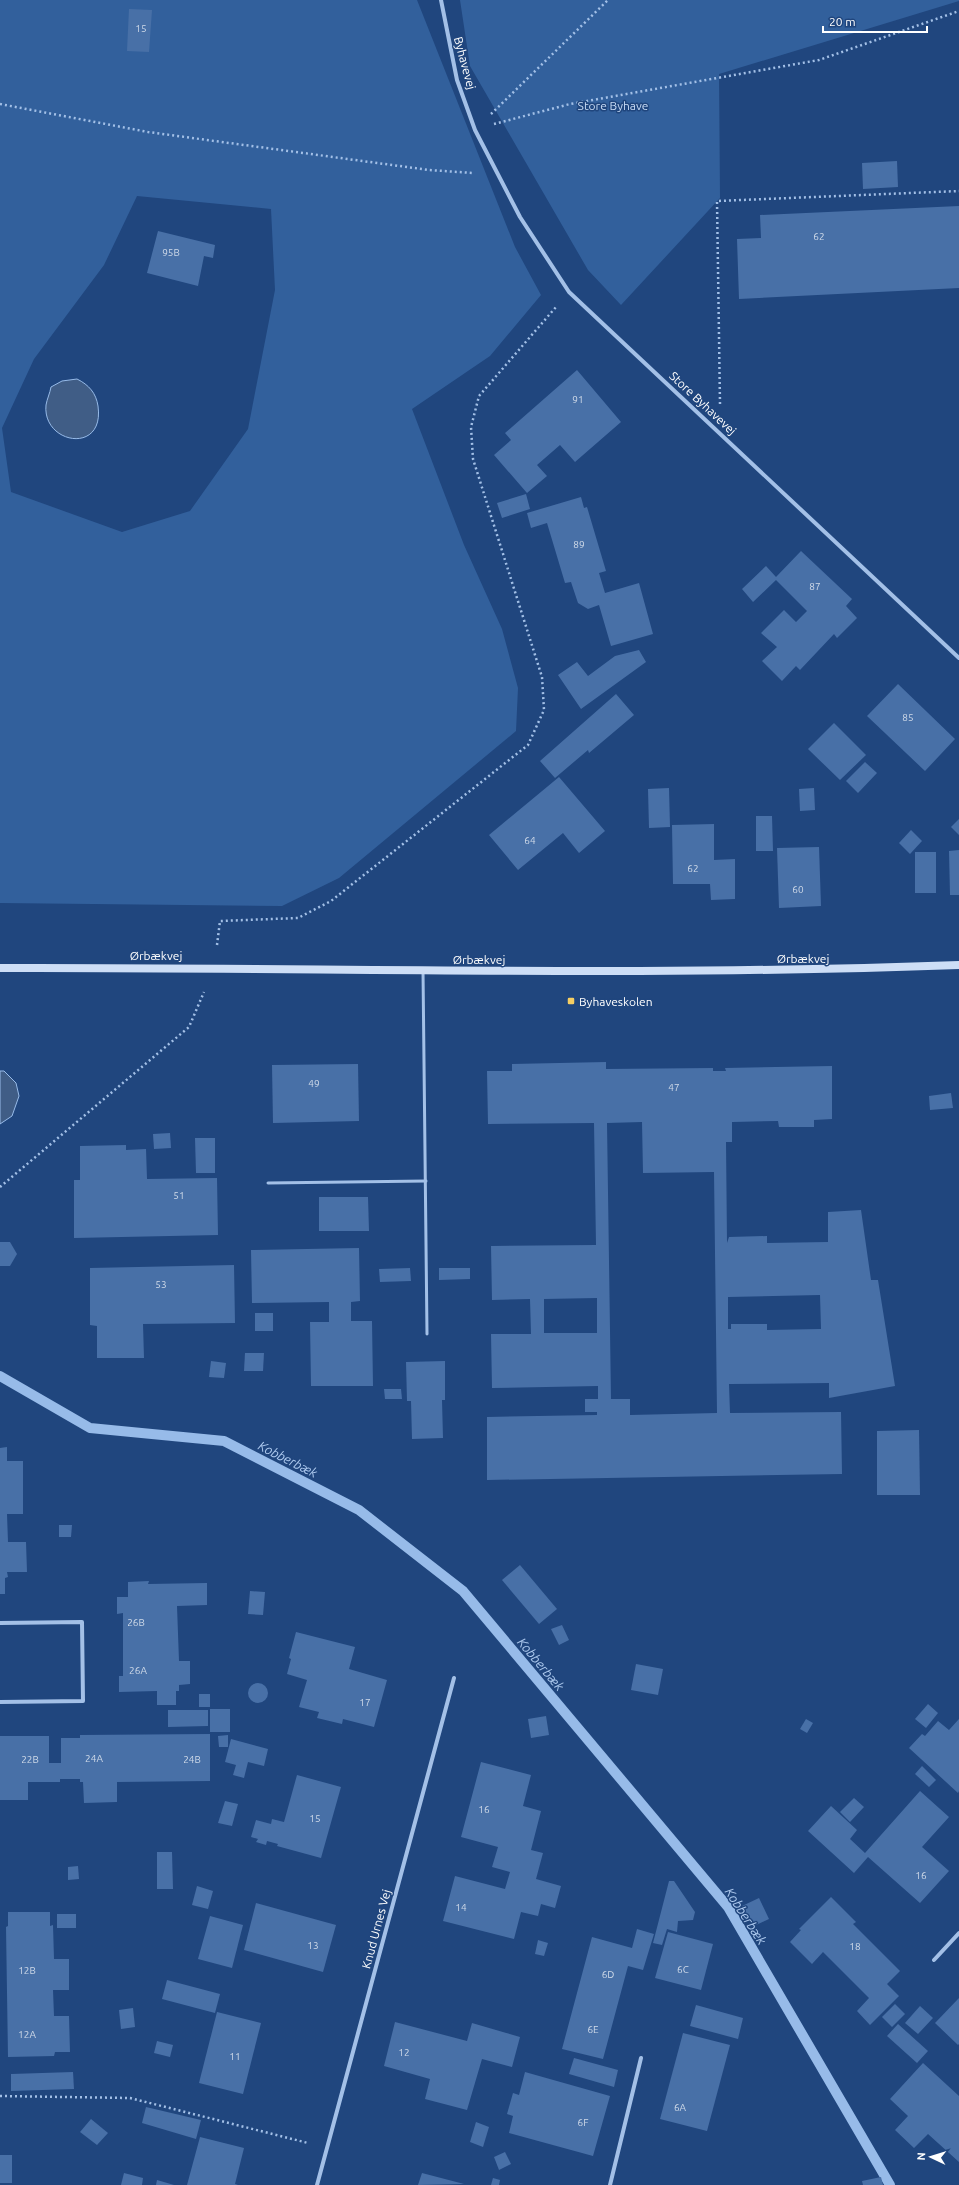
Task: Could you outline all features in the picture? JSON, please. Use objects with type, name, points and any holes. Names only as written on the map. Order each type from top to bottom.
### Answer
[{"type":"street","name":"Byhavevej","points":[[441,0],[457,80],[475,130]]},
{"type":"street","name":"Store Byhavevej","points":[[475,130],[520,217],[569,292],[959,658]]},
{"type":"street","name":"Ørbækvej","points":[[0,968],[214,967],[424,972],[840,970],[959,965]]},
{"type":"street","points":[[0,1623],[82,1622],[83,1701],[0,1702]]},
{"type":"street","name":"Knud Urnes Vej","points":[[317,2185],[454,1678]]},
{"type":"street","points":[[934,1960],[959,1932]]},
{"type":"street","points":[[610,2185],[641,2058]]},
{"type":"lane","points":[[424,972],[427,1334]]},
{"type":"lane","points":[[268,1183],[426,1181]]},
{"type":"path","points":[[475,130],[608,0]]},
{"type":"path","points":[[475,130],[570,104],[820,60],[959,11]]},
{"type":"path","points":[[0,104],[148,132],[429,170],[498,174]]},
{"type":"path","points":[[720,433],[716,201],[959,191]]},
{"type":"path","points":[[0,1187],[189,1027],[214,967],[220,921],[298,918],[331,901],[528,745],[544,710],[542,677],[473,459],[472,427],[479,396],[569,292]]},
{"type":"path","points":[[0,2096],[130,2098],[327,2147]]},
{"type":"green space","points":[[0,0],[417,0],[515,247],[541,295],[490,356],[412,409],[464,545],[502,629],[518,688],[516,731],[339,878],[282,906],[0,903]],"holes":[[[137,196],[271,209],[275,290],[248,429],[190,511],[122,532],[11,492],[2,428],[34,359],[104,265]]]},
{"type":"green space","name":"Store Byhave","points":[[460,0],[959,1],[719,74],[720,198],[621,305],[588,270],[470,66]]},
{"type":"shaded area","points":[[77,379],[85,384],[94,393],[98,406],[98,422],[92,432],[84,438],[73,438],[63,435],[53,428],[47,418],[46,405],[51,387],[62,381]]},
{"type":"shaded area","points":[[0,1071],[4,1071],[16,1083],[19,1096],[12,1116],[0,1124]]},
{"type":"building","points":[[129,9],[152,10],[149,52],[127,51]]},
{"type":"building","points":[[897,161],[898,187],[863,189],[862,163]]},
{"type":"building","points":[[959,206],[959,288],[739,299],[737,239],[761,238],[760,215]]},
{"type":"building","points":[[158,231],[215,245],[213,258],[204,256],[198,286],[147,273]]},
{"type":"building","points":[[577,370],[621,422],[575,462],[560,445],[537,465],[547,476],[527,493],[494,455],[511,440],[505,433]]},
{"type":"building","points":[[526,494],[530,509],[502,518],[497,503]]},
{"type":"building","points":[[581,497],[584,508],[587,507],[606,571],[599,573],[605,593],[639,583],[653,634],[611,646],[599,605],[588,609],[578,603],[571,582],[565,583],[547,523],[531,528],[527,513]]},
{"type":"building","points":[[801,551],[852,599],[846,606],[857,618],[837,638],[834,634],[800,670],[796,666],[782,681],[762,661],[777,647],[761,633],[784,610],[796,622],[807,611],[776,580],[753,602],[742,589],[766,566],[776,577]]},
{"type":"building","points":[[639,650],[646,662],[581,709],[558,675],[577,662],[588,676],[615,656]]},
{"type":"building","points":[[898,684],[955,739],[925,771],[867,716]]},
{"type":"building","points":[[616,694],[634,715],[589,753],[588,750],[555,778],[540,761]]},
{"type":"building","points":[[834,723],[866,755],[840,780],[808,749]]},
{"type":"building","points":[[865,762],[877,773],[858,793],[846,781]]},
{"type":"building","points":[[559,777],[605,831],[579,853],[563,833],[518,870],[489,835]]},
{"type":"building","points":[[669,788],[670,827],[649,828],[648,789]]},
{"type":"building","points":[[814,788],[815,810],[800,811],[799,789]]},
{"type":"building","points":[[756,816],[772,816],[773,851],[756,851]]},
{"type":"building","points":[[959,819],[959,835],[951,827]]},
{"type":"building","points":[[714,824],[714,860],[735,859],[735,899],[711,900],[710,884],[673,884],[672,825]]},
{"type":"building","points":[[911,830],[922,841],[910,854],[899,843]]},
{"type":"building","points":[[819,847],[821,906],[779,908],[777,848]]},
{"type":"building","points":[[959,850],[959,895],[950,895],[949,851]]},
{"type":"building","points":[[915,852],[936,852],[936,893],[915,893]]},
{"type":"building","points":[[606,1062],[606,1069],[713,1068],[713,1071],[726,1071],[725,1068],[832,1066],[832,1119],[814,1120],[814,1127],[779,1127],[778,1121],[732,1122],[732,1142],[726,1142],[727,1243],[729,1237],[767,1236],[767,1243],[828,1242],[828,1212],[861,1210],[871,1280],[878,1280],[895,1386],[829,1398],[829,1383],[729,1384],[730,1413],[841,1412],[842,1474],[487,1480],[487,1417],[597,1415],[597,1412],[585,1412],[585,1399],[598,1399],[598,1386],[492,1388],[491,1334],[531,1334],[530,1299],[492,1300],[491,1246],[596,1245],[594,1123],[488,1124],[487,1071],[512,1071],[512,1064]],"holes":[[[642,1122],[643,1173],[714,1172],[717,1413],[630,1415],[630,1399],[611,1399],[607,1123]],[[820,1295],[821,1329],[767,1330],[767,1324],[731,1324],[731,1329],[728,1329],[728,1297]],[[597,1298],[597,1333],[544,1333],[544,1299]]]},
{"type":"building","points":[[358,1064],[359,1121],[273,1123],[272,1065]]},
{"type":"building","points":[[951,1093],[953,1108],[930,1110],[929,1096]]},
{"type":"building","points":[[170,1133],[171,1148],[154,1149],[153,1134]]},
{"type":"building","points":[[195,1138],[215,1138],[215,1173],[196,1173]]},
{"type":"building","points":[[126,1145],[126,1150],[146,1149],[147,1179],[217,1178],[218,1235],[74,1238],[74,1180],[80,1180],[80,1146]]},
{"type":"building","points":[[319,1197],[368,1197],[369,1231],[319,1231]]},
{"type":"building","points":[[0,1242],[10,1242],[17,1254],[10,1266],[0,1266]]},
{"type":"building","points":[[359,1248],[360,1301],[351,1302],[351,1321],[372,1321],[373,1386],[311,1386],[310,1322],[329,1322],[329,1302],[252,1303],[251,1250]]},
{"type":"building","points":[[234,1265],[235,1323],[143,1324],[144,1358],[97,1358],[97,1326],[90,1325],[90,1268]]},
{"type":"building","points":[[410,1268],[411,1281],[380,1282],[379,1269]]},
{"type":"building","points":[[439,1268],[470,1268],[470,1279],[439,1280]]},
{"type":"building","points":[[255,1313],[273,1313],[273,1331],[255,1331]]},
{"type":"building","points":[[245,1353],[264,1353],[263,1371],[244,1371]]},
{"type":"building","points":[[211,1361],[226,1363],[224,1378],[209,1377]]},
{"type":"building","points":[[445,1361],[445,1400],[442,1400],[443,1438],[412,1439],[411,1401],[407,1401],[406,1362]]},
{"type":"building","points":[[384,1389],[401,1389],[402,1399],[385,1399]]},
{"type":"building","points":[[919,1430],[920,1495],[877,1495],[877,1431]]},
{"type":"building","points":[[7,1447],[7,1461],[23,1461],[23,1514],[7,1514],[8,1542],[26,1542],[27,1572],[7,1572],[8,1577],[5,1578],[5,1594],[0,1594],[0,1448]]},
{"type":"building","points":[[59,1525],[72,1525],[71,1537],[59,1537]]},
{"type":"building","points":[[520,1565],[557,1609],[539,1624],[502,1580]]},
{"type":"building","points":[[149,1581],[148,1584],[207,1583],[207,1605],[177,1606],[179,1661],[190,1661],[190,1684],[179,1685],[179,1691],[176,1691],[176,1705],[157,1705],[157,1691],[119,1692],[119,1676],[123,1676],[123,1613],[117,1614],[117,1597],[128,1597],[128,1582]]},
{"type":"building","points":[[250,1591],[265,1592],[263,1615],[248,1614]]},
{"type":"building","points":[[562,1625],[569,1640],[559,1645],[551,1629]]},
{"type":"building","points":[[296,1632],[355,1647],[349,1669],[387,1680],[374,1727],[343,1719],[342,1724],[317,1718],[319,1712],[299,1707],[307,1680],[287,1674],[291,1659],[289,1658]]},
{"type":"building","points":[[636,1664],[663,1669],[658,1695],[631,1690]]},
{"type":"building","points":[[258,1683],[265,1686],[268,1693],[265,1700],[258,1703],[251,1700],[248,1693],[251,1686]]},
{"type":"building","points":[[199,1694],[210,1694],[210,1707],[199,1707]]},
{"type":"building","points":[[928,1704],[938,1713],[926,1728],[915,1719]]},
{"type":"building","points":[[210,1709],[230,1709],[230,1732],[210,1732]]},
{"type":"building","points":[[168,1710],[208,1710],[208,1726],[168,1727]]},
{"type":"building","points":[[546,1716],[549,1735],[531,1738],[528,1719]]},
{"type":"building","points":[[806,1719],[813,1723],[807,1733],[800,1729]]},
{"type":"building","points":[[959,1719],[958,1793],[909,1748],[922,1734],[925,1736],[938,1721],[949,1730]]},
{"type":"building","points":[[210,1734],[210,1781],[117,1782],[117,1802],[84,1803],[83,1782],[80,1782],[80,1779],[60,1779],[60,1782],[28,1782],[28,1800],[0,1800],[0,1736],[49,1736],[49,1763],[61,1763],[61,1738],[80,1738],[80,1735]]},
{"type":"building","points":[[228,1735],[228,1747],[219,1747],[218,1736]]},
{"type":"building","points":[[231,1739],[268,1749],[264,1766],[248,1762],[244,1778],[233,1775],[236,1765],[225,1762]]},
{"type":"building","points":[[481,1762],[531,1775],[523,1806],[541,1811],[531,1850],[543,1853],[536,1879],[561,1886],[555,1908],[541,1904],[538,1916],[521,1912],[514,1939],[443,1921],[455,1876],[505,1889],[510,1872],[492,1867],[498,1847],[461,1837]]},
{"type":"building","points":[[922,1766],[936,1780],[929,1787],[915,1774]]},
{"type":"building","points":[[297,1775],[341,1787],[321,1858],[277,1846],[278,1844],[267,1841],[266,1845],[256,1842],[258,1839],[251,1837],[256,1820],[271,1824],[272,1819],[284,1822]]},
{"type":"building","points":[[920,1791],[949,1817],[922,1847],[949,1871],[920,1903],[868,1857],[854,1873],[808,1831],[831,1806],[857,1830],[850,1839],[865,1853]]},
{"type":"building","points":[[854,1798],[864,1807],[850,1822],[840,1812]]},
{"type":"building","points":[[225,1801],[238,1804],[232,1826],[218,1823]]},
{"type":"building","points":[[157,1852],[172,1852],[173,1889],[157,1889]]},
{"type":"building","points":[[78,1866],[79,1879],[68,1880],[68,1867]]},
{"type":"building","points":[[669,1881],[674,1881],[695,1912],[693,1920],[678,1921],[677,1932],[667,1929],[662,1945],[653,1943]]},
{"type":"building","points":[[197,1886],[213,1891],[208,1909],[192,1905]]},
{"type":"building","points":[[831,1897],[856,1922],[853,1924],[900,1971],[887,1984],[899,1996],[870,2025],[857,2011],[869,1998],[823,1952],[812,1964],[790,1942],[801,1930],[799,1929]]},
{"type":"building","points":[[759,1898],[769,1919],[752,1927],[742,1906]]},
{"type":"building","points":[[256,1903],[336,1925],[323,1972],[244,1950]]},
{"type":"building","points":[[8,1912],[50,1912],[50,1926],[53,1925],[54,1959],[69,1959],[69,1990],[53,1990],[54,2016],[69,2016],[70,2052],[55,2052],[54,2056],[8,2057],[6,1927],[8,1926]]},
{"type":"building","points":[[57,1914],[76,1914],[76,1928],[57,1928]]},
{"type":"building","points":[[210,1916],[243,1925],[232,1968],[198,1959]]},
{"type":"building","points":[[637,1929],[654,1934],[643,1970],[628,1966],[603,2059],[562,2049],[592,1937],[632,1948]]},
{"type":"building","points":[[668,1932],[713,1944],[701,1990],[655,1978]]},
{"type":"building","points":[[538,1940],[548,1943],[544,1956],[535,1954]]},
{"type":"building","points":[[167,1980],[220,1994],[215,2013],[162,1999]]},
{"type":"building","points":[[959,1998],[959,2044],[958,2045],[935,2023]]},
{"type":"building","points":[[895,2004],[905,2014],[892,2027],[882,2017]]},
{"type":"building","points":[[696,2005],[743,2018],[738,2039],[690,2026]]},
{"type":"building","points":[[920,2006],[933,2018],[918,2034],[905,2023]]},
{"type":"building","points":[[133,2008],[135,2027],[121,2029],[119,2010]]},
{"type":"building","points":[[217,2012],[261,2023],[243,2094],[199,2083]]},
{"type":"building","points":[[395,2022],[467,2041],[472,2023],[520,2037],[512,2067],[482,2059],[467,2110],[425,2099],[430,2079],[384,2066]]},
{"type":"building","points":[[898,2024],[928,2051],[917,2063],[887,2036]]},
{"type":"building","points":[[683,2033],[730,2045],[707,2131],[660,2119]]},
{"type":"building","points":[[157,2041],[173,2045],[170,2057],[154,2053]]},
{"type":"building","points":[[574,2058],[618,2070],[614,2087],[569,2074]]},
{"type":"building","points":[[923,2063],[959,2096],[959,2162],[928,2134],[914,2148],[895,2130],[908,2116],[890,2099]]},
{"type":"building","points":[[73,2072],[74,2089],[11,2091],[11,2074]]},
{"type":"building","points":[[525,2072],[610,2096],[593,2156],[509,2133],[513,2116],[507,2114],[513,2093],[519,2095]]},
{"type":"building","points":[[146,2107],[201,2120],[196,2139],[142,2123]]},
{"type":"building","points":[[91,2119],[108,2133],[97,2145],[80,2132]]},
{"type":"building","points":[[476,2122],[489,2127],[483,2147],[470,2142]]},
{"type":"building","points":[[200,2137],[244,2148],[235,2184],[238,2185],[187,2185]]},
{"type":"building","points":[[505,2152],[511,2164],[499,2170],[494,2157]]},
{"type":"building","points":[[0,2155],[12,2155],[12,2183],[0,2183]]},
{"type":"building","points":[[124,2173],[143,2178],[142,2185],[121,2185]]},
{"type":"building","points":[[422,2173],[464,2184],[418,2185]]},
{"type":"building","points":[[881,2177],[883,2185],[863,2185],[862,2181]]},
{"type":"building","points":[[493,2178],[500,2180],[499,2185],[491,2185]]},
{"type":"building","points":[[157,2180],[174,2185],[156,2185]]},
{"type":"waterway","name":"Kobberbæk","points":[[0,1376],[90,1428],[224,1441],[359,1510],[463,1591],[728,1907],[890,2185]]},
{"type":"place","name":"Byhaveskolen","points":[[571,1001]]}]
